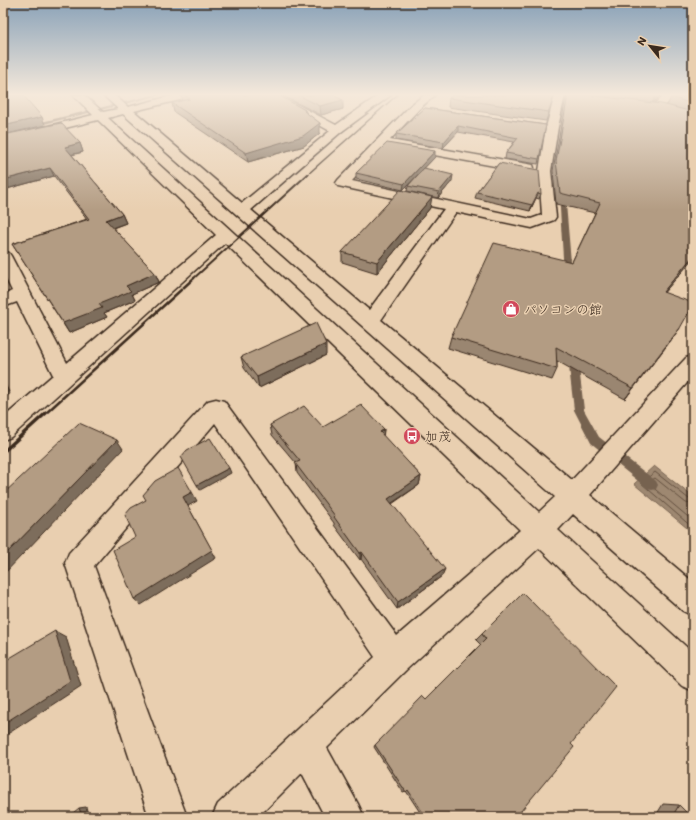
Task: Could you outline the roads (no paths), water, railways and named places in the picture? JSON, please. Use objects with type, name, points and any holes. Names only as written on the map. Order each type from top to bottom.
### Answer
[{"type":"street","points":[[3,140],[30,133]]},
{"type":"street","points":[[118,133],[693,675]]},
{"type":"street","points":[[152,133],[693,601]]},
{"type":"street","points":[[241,211],[333,133]]},
{"type":"street","points":[[390,133],[343,183],[532,224],[549,217],[545,171],[552,133]]},
{"type":"street","points":[[382,142],[545,171]]},
{"type":"street","points":[[370,322],[453,206]]},
{"type":"street","points":[[3,431],[226,234]]},
{"type":"street","points":[[3,256],[64,377]]},
{"type":"street","points":[[3,301],[21,294]]},
{"type":"street","points":[[231,817],[395,660],[540,530],[572,497],[693,363]]},
{"type":"street","points":[[168,817],[79,563],[216,407],[395,660]]},
{"type":"street","points":[[306,745],[345,817]]},
{"type":"water","points":[[654,466],[693,497],[693,533],[634,484]]},
{"type":"waterway","points":[[562,192],[568,274]]},
{"type":"waterway","points":[[573,358],[579,410],[595,440],[652,485]]},
{"type":"railway","points":[[307,175],[354,133]]},
{"type":"railway","points":[[193,279],[308,174]]},
{"type":"railway","points":[[45,414],[194,278]]},
{"type":"railway","points":[[3,452],[46,413]]},
{"type":"place","name":"パソコンの館","points":[[511,309]]},
{"type":"place","name":"加茂","points":[[412,436]]}]
